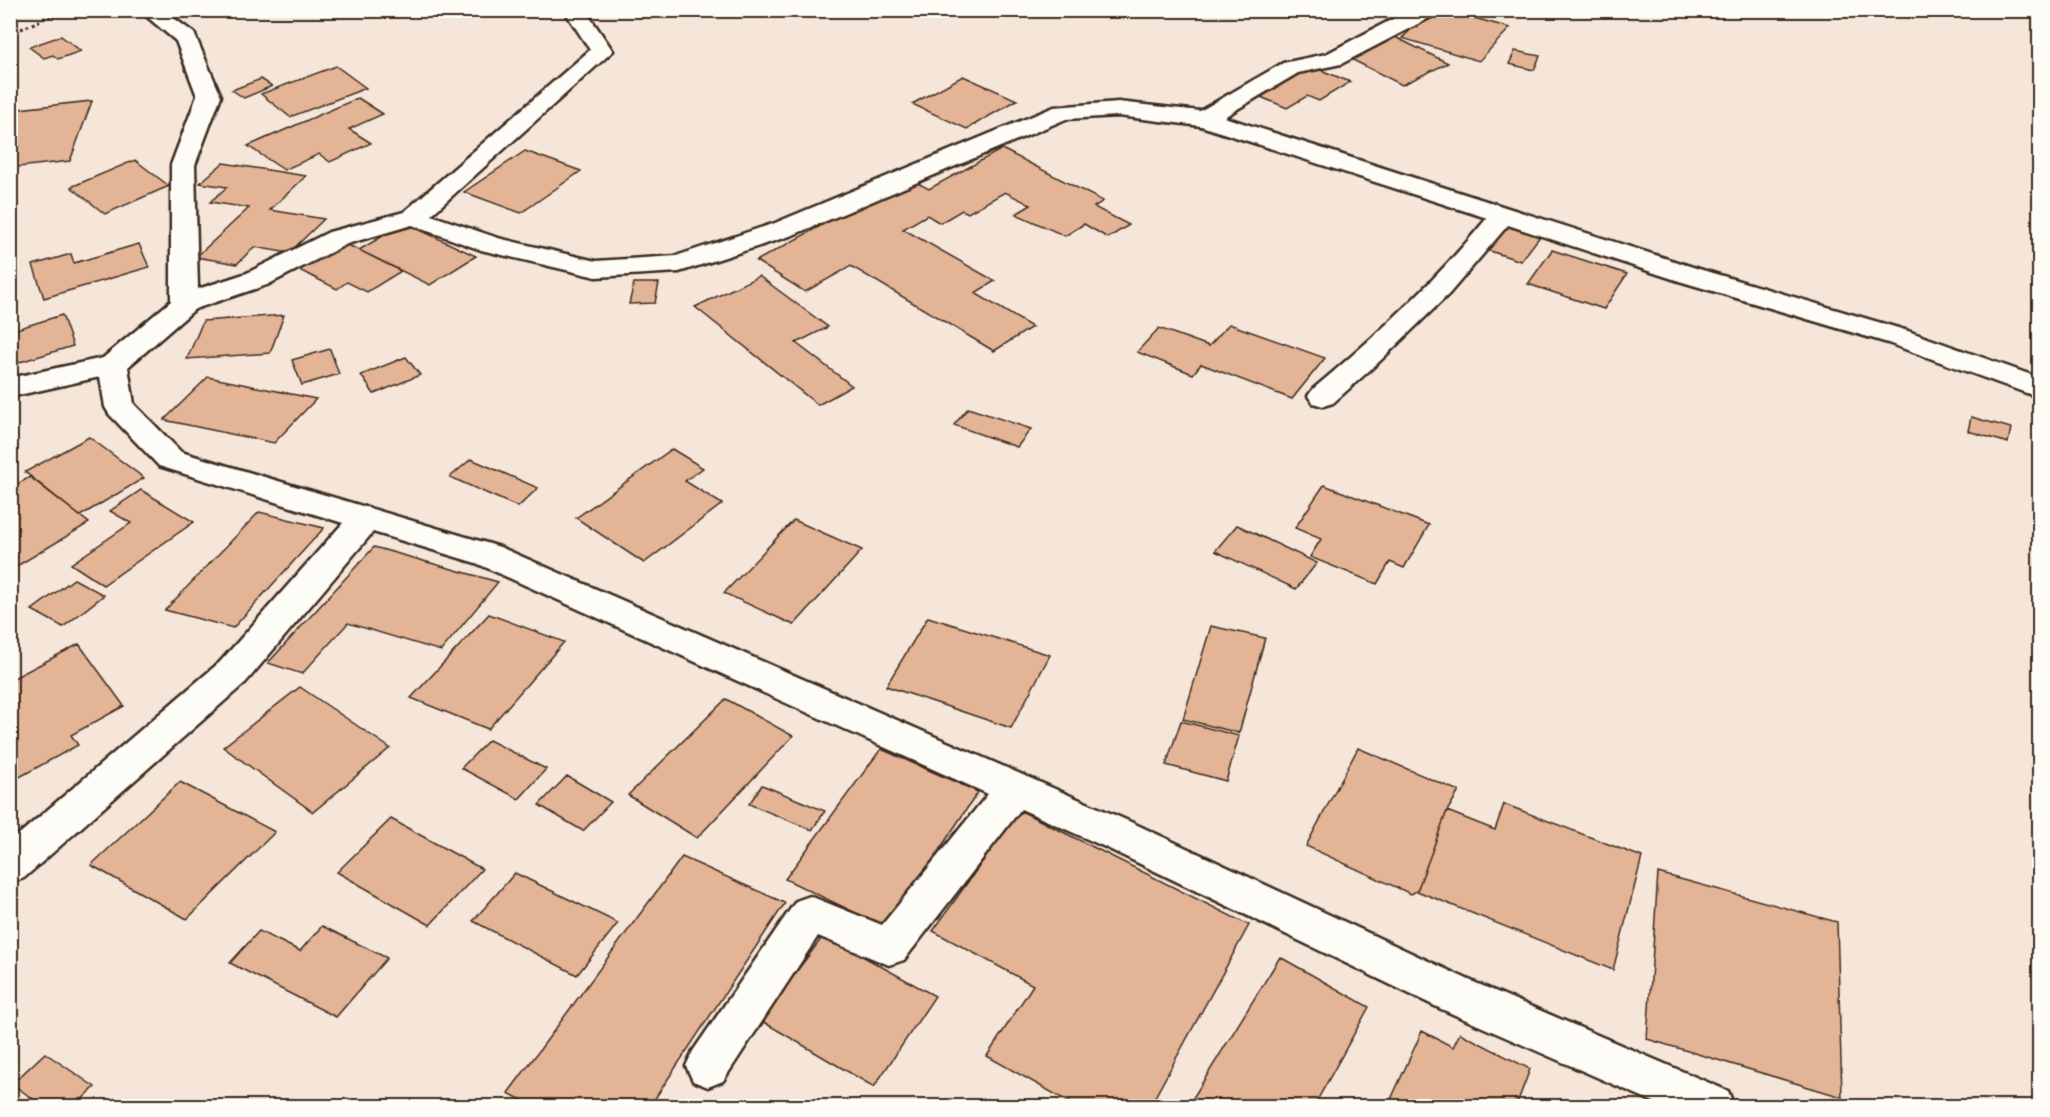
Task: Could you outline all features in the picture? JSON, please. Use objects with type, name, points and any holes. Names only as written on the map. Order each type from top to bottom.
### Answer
[{"type":"street","points":[[149,10],[186,38],[208,96],[183,165],[185,303]]},
{"type":"street","points":[[10,388],[113,365],[185,303],[257,279],[338,238],[413,217],[602,51],[574,10]]},
{"type":"street","points":[[1204,119],[1292,68],[1333,58],[1427,10]]},
{"type":"street","points":[[413,217],[490,244],[596,269],[679,264],[784,229],[1062,112],[1118,109],[1204,119],[1689,275],[1898,337],[2040,389]]},
{"type":"street","points":[[1323,396],[1374,353],[1467,260],[1503,216]]},
{"type":"street","points":[[113,365],[120,407],[170,459],[488,555],[1119,836],[1454,994],[1712,1107]]},
{"type":"street","points":[[10,866],[233,672],[366,518]]},
{"type":"street","points":[[708,1066],[810,914],[889,947],[1014,789]]},
{"type":"path","points":[[10,34],[63,10]]},
{"type":"building","points":[[1431,10],[1446,10],[1510,28],[1479,61],[1402,38]]},
{"type":"building","points":[[61,36],[81,51],[58,59],[53,55],[44,58],[29,47]]},
{"type":"building","points":[[1395,37],[1448,63],[1402,85],[1349,58]]},
{"type":"building","points":[[1515,51],[1540,56],[1534,70],[1509,64]]},
{"type":"building","points":[[336,66],[366,88],[290,117],[261,94]]},
{"type":"building","points":[[1311,66],[1350,82],[1319,101],[1307,96],[1287,108],[1261,97]]},
{"type":"building","points":[[963,76],[1017,100],[967,129],[912,104]]},
{"type":"building","points":[[261,79],[272,86],[244,98],[232,90]]},
{"type":"building","points":[[358,98],[383,114],[349,129],[371,143],[330,162],[319,154],[284,170],[248,146]]},
{"type":"building","points":[[92,101],[70,161],[10,168],[10,110]]},
{"type":"building","points":[[1002,149],[1103,201],[1094,207],[1129,225],[1108,238],[1084,224],[1065,236],[1016,214],[1031,205],[1005,192],[968,213],[962,210],[940,223],[927,215],[903,229],[995,281],[975,293],[1032,327],[994,351],[851,266],[805,292],[756,261],[908,178],[929,189]]},
{"type":"building","points":[[525,151],[581,171],[521,213],[464,192]]},
{"type":"building","points":[[135,160],[169,186],[105,214],[71,187]]},
{"type":"building","points":[[223,163],[306,176],[270,210],[324,219],[289,253],[254,247],[237,264],[196,257],[249,208],[210,202],[227,187],[200,183]]},
{"type":"building","points":[[405,223],[476,256],[430,285],[359,250]]},
{"type":"building","points":[[1507,224],[1541,235],[1521,261],[1487,250]]},
{"type":"building","points":[[341,242],[401,271],[367,292],[347,282],[337,289],[297,269]]},
{"type":"building","points":[[139,244],[149,267],[44,298],[33,265],[71,254],[74,263]]},
{"type":"building","points":[[1552,250],[1627,274],[1604,309],[1528,284]]},
{"type":"building","points":[[759,276],[828,327],[796,343],[852,386],[818,405],[695,307]]},
{"type":"building","points":[[634,283],[659,283],[655,303],[629,304]]},
{"type":"building","points":[[62,315],[73,346],[10,365],[10,331]]},
{"type":"building","points":[[284,315],[270,353],[187,359],[203,321]]},
{"type":"building","points":[[1229,324],[1325,358],[1292,399],[1201,364],[1193,374],[1137,352],[1159,328],[1209,346]]},
{"type":"building","points":[[330,349],[339,374],[302,385],[292,360]]},
{"type":"building","points":[[406,357],[420,375],[374,394],[361,375]]},
{"type":"building","points":[[208,377],[316,399],[274,443],[164,420]]},
{"type":"building","points":[[968,408],[1031,429],[1017,447],[954,425]]},
{"type":"building","points":[[1971,417],[2011,428],[2008,443],[1968,431]]},
{"type":"building","points":[[89,437],[144,478],[80,516],[25,472]]},
{"type":"building","points":[[672,449],[703,468],[685,481],[722,504],[644,563],[576,518]]},
{"type":"building","points":[[471,459],[538,488],[518,507],[450,477]]},
{"type":"building","points":[[30,477],[89,523],[12,569],[10,488]]},
{"type":"building","points":[[1324,485],[1429,525],[1404,568],[1390,562],[1377,584],[1310,557],[1321,539],[1295,528]]},
{"type":"building","points":[[141,490],[194,522],[103,585],[71,564],[131,523],[110,511]]},
{"type":"building","points":[[259,512],[324,528],[233,628],[165,610]]},
{"type":"building","points":[[794,520],[862,550],[794,625],[724,593]]},
{"type":"building","points":[[1237,525],[1317,563],[1296,589],[1215,551]]},
{"type":"building","points":[[374,547],[498,582],[441,651],[348,623],[302,674],[268,663]]},
{"type":"building","points":[[74,579],[104,595],[63,627],[32,610]]},
{"type":"building","points":[[489,614],[564,642],[488,729],[411,698]]},
{"type":"building","points":[[928,617],[1050,655],[1011,728],[886,686]]},
{"type":"building","points":[[1211,626],[1265,638],[1239,733],[1183,719]]},
{"type":"building","points":[[79,644],[124,706],[71,735],[78,745],[14,780],[10,775],[10,680]]},
{"type":"building","points":[[300,687],[390,748],[313,812],[223,747]]},
{"type":"building","points":[[726,699],[793,736],[697,838],[628,795]]},
{"type":"building","points":[[1181,721],[1239,736],[1226,781],[1166,765]]},
{"type":"building","points":[[489,740],[546,769],[519,799],[461,768]]},
{"type":"building","points":[[1358,748],[1459,791],[1447,811],[1417,891],[1411,894],[1306,846]]},
{"type":"building","points":[[881,749],[978,792],[887,928],[785,879]]},
{"type":"building","points":[[567,776],[611,802],[583,831],[539,805]]},
{"type":"building","points":[[180,782],[275,832],[187,919],[91,865]]},
{"type":"building","points":[[762,785],[825,811],[812,830],[749,804]]},
{"type":"building","points":[[1504,804],[1642,857],[1613,970],[1417,891],[1447,811],[1495,830]]},
{"type":"building","points":[[1019,810],[1249,925],[1150,1106],[1076,1106],[987,1056],[1033,985],[933,931]]},
{"type":"building","points":[[391,819],[482,869],[430,925],[337,872]]},
{"type":"building","points":[[682,857],[785,903],[650,1106],[534,1106],[508,1093]]},
{"type":"building","points":[[515,873],[618,923],[577,975],[473,921]]},
{"type":"building","points":[[1658,873],[1837,922],[1842,1097],[1647,1039]]},
{"type":"building","points":[[322,926],[387,958],[336,1017],[230,963],[259,931],[300,951]]},
{"type":"building","points":[[824,935],[935,996],[874,1087],[760,1020]]},
{"type":"building","points":[[1280,957],[1369,1007],[1314,1106],[1188,1106]]},
{"type":"building","points":[[1422,1031],[1453,1047],[1460,1033],[1530,1069],[1516,1106],[1388,1106]]},
{"type":"building","points":[[45,1053],[95,1087],[75,1106],[43,1106],[12,1084]]}]
